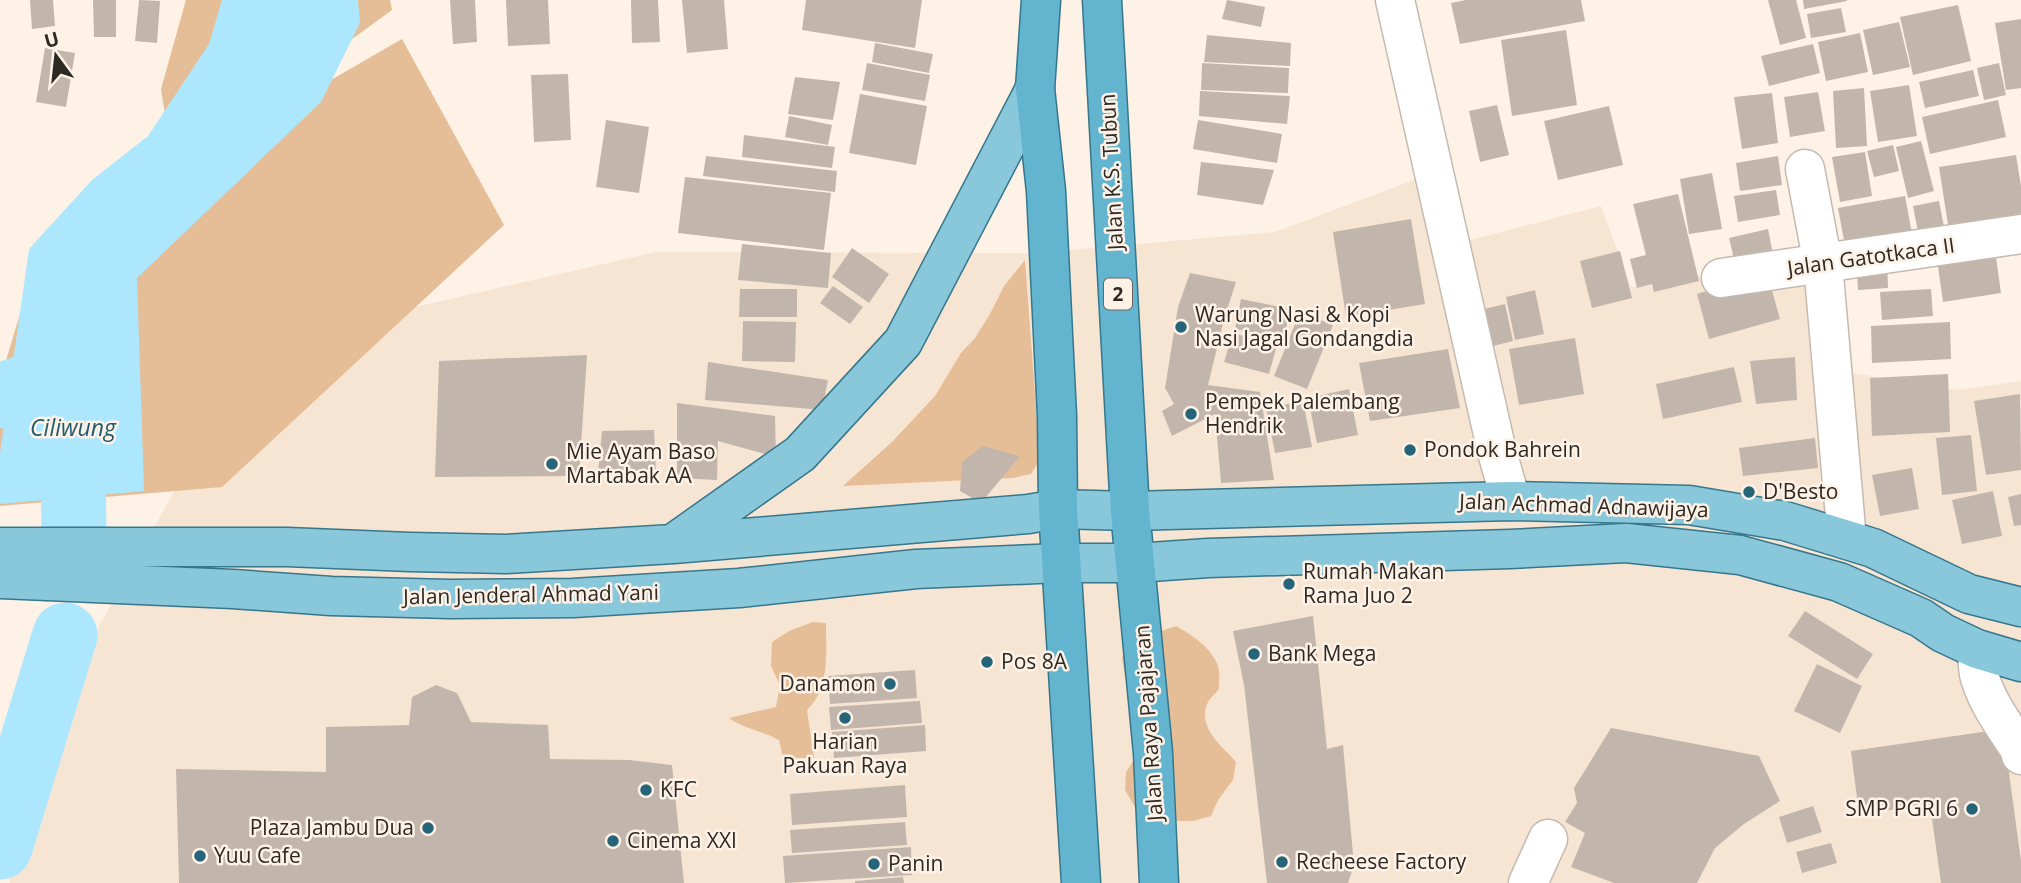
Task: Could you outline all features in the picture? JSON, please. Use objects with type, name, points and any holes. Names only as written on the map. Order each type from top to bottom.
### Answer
[{"type":"highway","points":[[1041,0],[1035,89],[1046,191],[1057,416],[1058,509],[1081,883]]},
{"type":"highway","name":"Jalan K.S. Tubun","points":[[1102,0],[1130,511]]},
{"type":"highway","name":"2","points":[[1130,511],[1136,563]]},
{"type":"highway","name":"Jalan Raya Pajajaran","points":[[1136,563],[1153,753],[1159,883]]},
{"type":"main road","points":[[673,544],[800,454],[902,342],[1035,89]]},
{"type":"main road","name":"Jalan Achmad Adnawijaya","points":[[1058,509],[1130,511],[1511,501],[1689,505],[1785,521],[1847,540],[1873,548],[1969,594],[2021,607]]},
{"type":"main road","name":"Jalan Jenderal Ahmad Yani","points":[[8,563],[174,547],[287,547],[506,554],[673,544],[1028,514],[1058,509]]},
{"type":"main road","name":"Jalan Achmad Adnawijaya","points":[[1061,563],[1136,563],[1208,558],[1639,544],[1740,555],[1839,582],[1921,618],[1942,633],[1977,649],[2021,662]]},
{"type":"main road","name":"Jalan Jenderal Ahmad Yani","points":[[8,563],[168,586],[331,596],[450,599],[573,598],[738,588],[916,569],[1061,563]]},
{"type":"main road","points":[[1969,594],[1977,649]]},
{"type":"street","points":[[1395,0],[1497,452],[1511,501]]},
{"type":"street","points":[[1805,169],[1823,264],[1847,540]]},
{"type":"street","name":"Jalan Gatotkaca II","points":[[1721,278],[2021,234]]},
{"type":"street","points":[[1977,649],[1979,677],[1985,692],[2021,755]]},
{"type":"street","points":[[1528,883],[1548,839]]},
{"type":"shaded area","points":[[186,0],[390,0],[392,10],[226,131],[166,121],[161,89]]},
{"type":"shaded area","points":[[402,39],[504,225],[222,487],[0,506],[0,380],[34,268],[161,178]]},
{"type":"shaded area","points":[[1422,177],[1455,244],[1601,206],[1631,287],[1830,256],[1853,373],[1957,390],[2021,381],[2021,883],[10,883],[9,877],[53,709],[186,470],[389,313],[656,252],[1035,253],[1275,232]]},
{"type":"shaded area","points":[[1025,260],[1039,449],[1038,463],[1031,474],[1013,478],[843,486],[892,442],[935,396],[961,353],[975,338],[1004,286]]},
{"type":"shaded area","points":[[813,622],[826,623],[823,681],[820,691],[807,710],[814,758],[783,758],[779,740],[729,718],[776,707],[780,685],[771,666],[772,642],[789,631]]},
{"type":"shaded area","points":[[1176,626],[1195,638],[1215,659],[1219,689],[1208,702],[1205,720],[1212,735],[1236,762],[1233,780],[1218,800],[1211,816],[1193,821],[1152,818],[1135,807],[1125,790],[1126,772],[1136,757],[1133,694],[1125,677],[1122,658],[1129,642]]},
{"type":"water","name":"Ciliwung","points":[[222,0],[358,0],[360,23],[321,102],[137,278],[144,491],[0,504],[0,453],[29,249],[92,180],[148,136],[209,44]]},
{"type":"building","points":[[30,0],[53,0],[55,26],[32,29]]},
{"type":"building","points":[[93,0],[116,0],[116,37],[94,37]]},
{"type":"building","points":[[139,0],[160,1],[157,43],[135,41]]},
{"type":"building","points":[[450,0],[475,0],[477,42],[453,44]]},
{"type":"building","points":[[506,0],[548,0],[550,44],[508,46]]},
{"type":"building","points":[[631,0],[658,0],[660,42],[632,43]]},
{"type":"building","points":[[682,0],[724,0],[728,49],[687,53]]},
{"type":"building","points":[[806,0],[922,0],[915,48],[802,30]]},
{"type":"building","points":[[1227,0],[1265,7],[1261,27],[1222,19]]},
{"type":"building","points":[[1466,0],[1581,0],[1585,21],[1460,44],[1451,3]]},
{"type":"building","points":[[1768,0],[1796,0],[1806,38],[1780,45]]},
{"type":"building","points":[[1803,0],[1847,0],[1847,1],[1804,9]]},
{"type":"building","points":[[1958,5],[1971,61],[1913,75],[1900,17]]},
{"type":"building","points":[[1841,8],[1846,32],[1811,38],[1807,14]]},
{"type":"building","points":[[2021,19],[2021,88],[2006,90],[1995,23]]},
{"type":"building","points":[[1899,22],[1910,67],[1873,75],[1863,30]]},
{"type":"building","points":[[1566,30],[1577,105],[1512,116],[1501,40]]},
{"type":"building","points":[[1860,33],[1868,72],[1826,81],[1818,42]]},
{"type":"building","points":[[1207,35],[1291,43],[1290,66],[1204,62]]},
{"type":"building","points":[[875,43],[933,54],[929,73],[872,62]]},
{"type":"building","points":[[1813,44],[1820,73],[1769,86],[1761,56]]},
{"type":"building","points":[[45,48],[75,53],[66,107],[36,102]]},
{"type":"building","points":[[867,63],[930,75],[925,101],[862,90]]},
{"type":"building","points":[[1202,63],[1289,68],[1288,93],[1201,90]]},
{"type":"building","points":[[1999,63],[2006,95],[1984,100],[1977,68]]},
{"type":"building","points":[[1973,70],[1979,96],[1925,108],[1919,82]]},
{"type":"building","points":[[568,74],[571,140],[534,142],[531,75]]},
{"type":"building","points":[[795,77],[840,82],[833,120],[788,114]]},
{"type":"building","points":[[1909,85],[1917,136],[1878,142],[1870,91]]},
{"type":"building","points":[[1864,88],[1867,146],[1836,148],[1833,91]]},
{"type":"building","points":[[1200,91],[1290,96],[1287,124],[1199,116]]},
{"type":"building","points":[[1818,92],[1825,131],[1790,137],[1784,97]]},
{"type":"building","points":[[1772,93],[1778,143],[1742,149],[1734,97]]},
{"type":"building","points":[[860,94],[927,106],[916,165],[849,153]]},
{"type":"building","points":[[1998,100],[2006,137],[1930,154],[1922,117]]},
{"type":"building","points":[[1497,105],[1509,155],[1480,162],[1469,111]]},
{"type":"building","points":[[1609,106],[1623,165],[1558,180],[1544,121]]},
{"type":"building","points":[[789,116],[832,125],[828,145],[785,137]]},
{"type":"building","points":[[606,120],[649,127],[639,193],[596,187]]},
{"type":"building","points":[[1198,120],[1282,134],[1277,163],[1193,149]]},
{"type":"building","points":[[744,135],[835,147],[832,168],[742,157]]},
{"type":"building","points":[[1921,141],[1934,191],[1908,198],[1896,147]]},
{"type":"building","points":[[1893,145],[1899,171],[1874,177],[1867,151]]},
{"type":"building","points":[[1865,152],[1872,196],[1840,202],[1832,157]]},
{"type":"building","points":[[2016,155],[2021,186],[2021,220],[1949,231],[1939,167]]},
{"type":"building","points":[[706,156],[837,171],[835,192],[703,176]]},
{"type":"building","points":[[1778,156],[1782,185],[1740,191],[1736,163]]},
{"type":"building","points":[[1201,162],[1274,170],[1263,205],[1197,195]]},
{"type":"building","points":[[1712,173],[1722,229],[1689,234],[1680,179]]},
{"type":"building","points":[[685,177],[831,193],[824,250],[678,233]]},
{"type":"building","points":[[1776,190],[1780,215],[1738,222],[1734,196]]},
{"type":"building","points":[[1678,194],[1699,281],[1654,292],[1652,284],[1637,288],[1630,259],[1646,255],[1633,204]]},
{"type":"building","points":[[1905,196],[1913,239],[1846,251],[1838,208]]},
{"type":"building","points":[[1939,201],[1945,232],[1919,237],[1913,206]]},
{"type":"building","points":[[1411,219],[1425,304],[1346,317],[1333,232]]},
{"type":"building","points":[[1768,229],[1774,259],[1736,267],[1729,238]]},
{"type":"building","points":[[1994,243],[2001,293],[1943,302],[1936,252]]},
{"type":"building","points":[[742,244],[831,253],[828,288],[738,280]]},
{"type":"building","points":[[852,248],[889,274],[869,303],[832,277]]},
{"type":"building","points":[[1620,251],[1632,298],[1592,308],[1580,261]]},
{"type":"building","points":[[1887,258],[1888,288],[1858,290],[1856,259]]},
{"type":"building","points":[[1190,273],[1236,282],[1208,385],[1260,392],[1274,480],[1221,483],[1215,414],[1172,436],[1162,411],[1174,404],[1165,388],[1178,307]]},
{"type":"building","points":[[1767,273],[1780,319],[1709,339],[1697,294]]},
{"type":"building","points":[[833,286],[863,307],[850,324],[820,303]]},
{"type":"building","points":[[740,289],[797,289],[797,317],[739,317]]},
{"type":"building","points":[[1931,289],[1933,316],[1882,320],[1880,292]]},
{"type":"building","points":[[1535,290],[1544,334],[1515,340],[1506,297]]},
{"type":"building","points":[[1241,299],[1290,309],[1284,338],[1235,329]]},
{"type":"building","points":[[1505,304],[1513,341],[1489,347],[1480,310]]},
{"type":"building","points":[[1300,312],[1333,325],[1307,389],[1274,376]]},
{"type":"building","points":[[743,321],[796,322],[795,362],[742,361]]},
{"type":"building","points":[[1950,322],[1951,359],[1872,363],[1871,326]]},
{"type":"building","points":[[1233,333],[1277,345],[1269,374],[1224,362]]},
{"type":"building","points":[[1575,338],[1584,394],[1519,405],[1509,349]]},
{"type":"building","points":[[1448,349],[1460,408],[1370,421],[1359,363]]},
{"type":"building","points":[[587,355],[579,476],[435,477],[439,361]]},
{"type":"building","points":[[1795,357],[1797,400],[1756,404],[1750,361]]},
{"type":"building","points":[[708,362],[828,380],[822,410],[705,400]]},
{"type":"building","points":[[1734,367],[1742,402],[1663,419],[1656,384]]},
{"type":"building","points":[[1948,374],[1950,432],[1872,436],[1870,378]]},
{"type":"building","points":[[1349,389],[1358,435],[1317,443],[1308,398]]},
{"type":"building","points":[[2020,394],[2021,470],[1986,475],[1974,401]]},
{"type":"building","points":[[1303,401],[1312,447],[1275,453],[1266,408]]},
{"type":"building","points":[[677,403],[775,416],[776,457],[718,441],[717,480],[677,478]]},
{"type":"building","points":[[654,430],[656,471],[598,472],[602,431]]},
{"type":"building","points":[[1971,435],[1977,491],[1942,495],[1936,438]]},
{"type":"building","points":[[1815,438],[1818,468],[1743,476],[1739,448]]},
{"type":"building","points":[[983,446],[1020,456],[981,503],[960,491],[962,462]]},
{"type":"building","points":[[1912,468],[1919,509],[1880,516],[1872,475]]},
{"type":"building","points":[[1993,491],[2002,536],[1962,544],[1952,500]]},
{"type":"building","points":[[2021,494],[2021,525],[2014,526],[2008,497]]},
{"type":"building","points":[[1805,611],[1873,654],[1857,679],[1788,636]]},
{"type":"building","points":[[1313,616],[1327,749],[1343,745],[1354,865],[1348,883],[1267,883],[1244,685],[1233,631]]},
{"type":"building","points":[[1817,664],[1862,686],[1840,733],[1794,711]]},
{"type":"building","points":[[915,670],[917,698],[830,704],[828,676]]},
{"type":"building","name":"Plaza Jambu Dua","points":[[436,685],[457,693],[471,722],[548,725],[550,759],[629,760],[672,765],[684,883],[179,883],[176,769],[326,772],[326,727],[409,725],[412,697]]},
{"type":"building","points":[[920,701],[922,723],[831,730],[829,707]]},
{"type":"building","points":[[925,725],[926,751],[834,758],[832,732]]},
{"type":"building","points":[[1611,728],[1759,756],[1780,801],[1744,824],[1715,848],[1697,883],[1614,883],[1571,867],[1585,833],[1565,822],[1577,803],[1574,788]]},
{"type":"building","name":"SMP PGRI 6","points":[[2003,729],[2021,861],[2021,883],[1941,883],[1930,805],[1859,814],[1851,751]]},
{"type":"building","points":[[905,785],[907,817],[792,825],[790,794]]},
{"type":"building","points":[[1813,806],[1822,832],[1787,843],[1779,817]]},
{"type":"building","points":[[905,822],[907,845],[792,853],[790,830]]},
{"type":"building","points":[[1831,843],[1837,863],[1802,873],[1796,852]]},
{"type":"building","points":[[911,847],[912,875],[785,883],[783,856]]},
{"type":"building","points":[[903,877],[904,883],[855,883],[855,881]]},
{"type":"waterway","points":[[0,396],[72,371]]},
{"type":"waterway","name":"Ciliwung","points":[[72,410],[74,529]]},
{"type":"waterway","name":"Ciliwung","points":[[0,847],[65,635]]},
{"type":"place","name":"Warung Nasi & Kopi Nasi Jagal Gondangdia","points":[[1181,327]]},
{"type":"place","name":"Pempek Palembang Hendrik","points":[[1191,414]]},
{"type":"place","name":"Pondok Bahrein","points":[[1410,450]]},
{"type":"place","name":"Mie Ayam Baso Martabak AA","points":[[552,464]]},
{"type":"place","name":"D'Besto","points":[[1749,492]]},
{"type":"place","name":"Rumah Makan Rama Juo 2","points":[[1289,584]]},
{"type":"place","name":"Bank Mega","points":[[1254,654]]},
{"type":"place","name":"Pos 8A","points":[[987,662]]},
{"type":"place","name":"Danamon","points":[[890,684]]},
{"type":"place","name":"Harian Pakuan Raya","points":[[845,718]]},
{"type":"place","name":"KFC","points":[[646,790]]},
{"type":"place","name":"SMP PGRI 6","points":[[1972,809]]},
{"type":"place","name":"Plaza Jambu Dua","points":[[428,828]]},
{"type":"place","name":"Cinema XXI","points":[[613,841]]},
{"type":"place","name":"Yuu Cafe","points":[[200,856]]},
{"type":"place","name":"Recheese Factory","points":[[1282,862]]},
{"type":"place","name":"Panin","points":[[874,864]]}]
